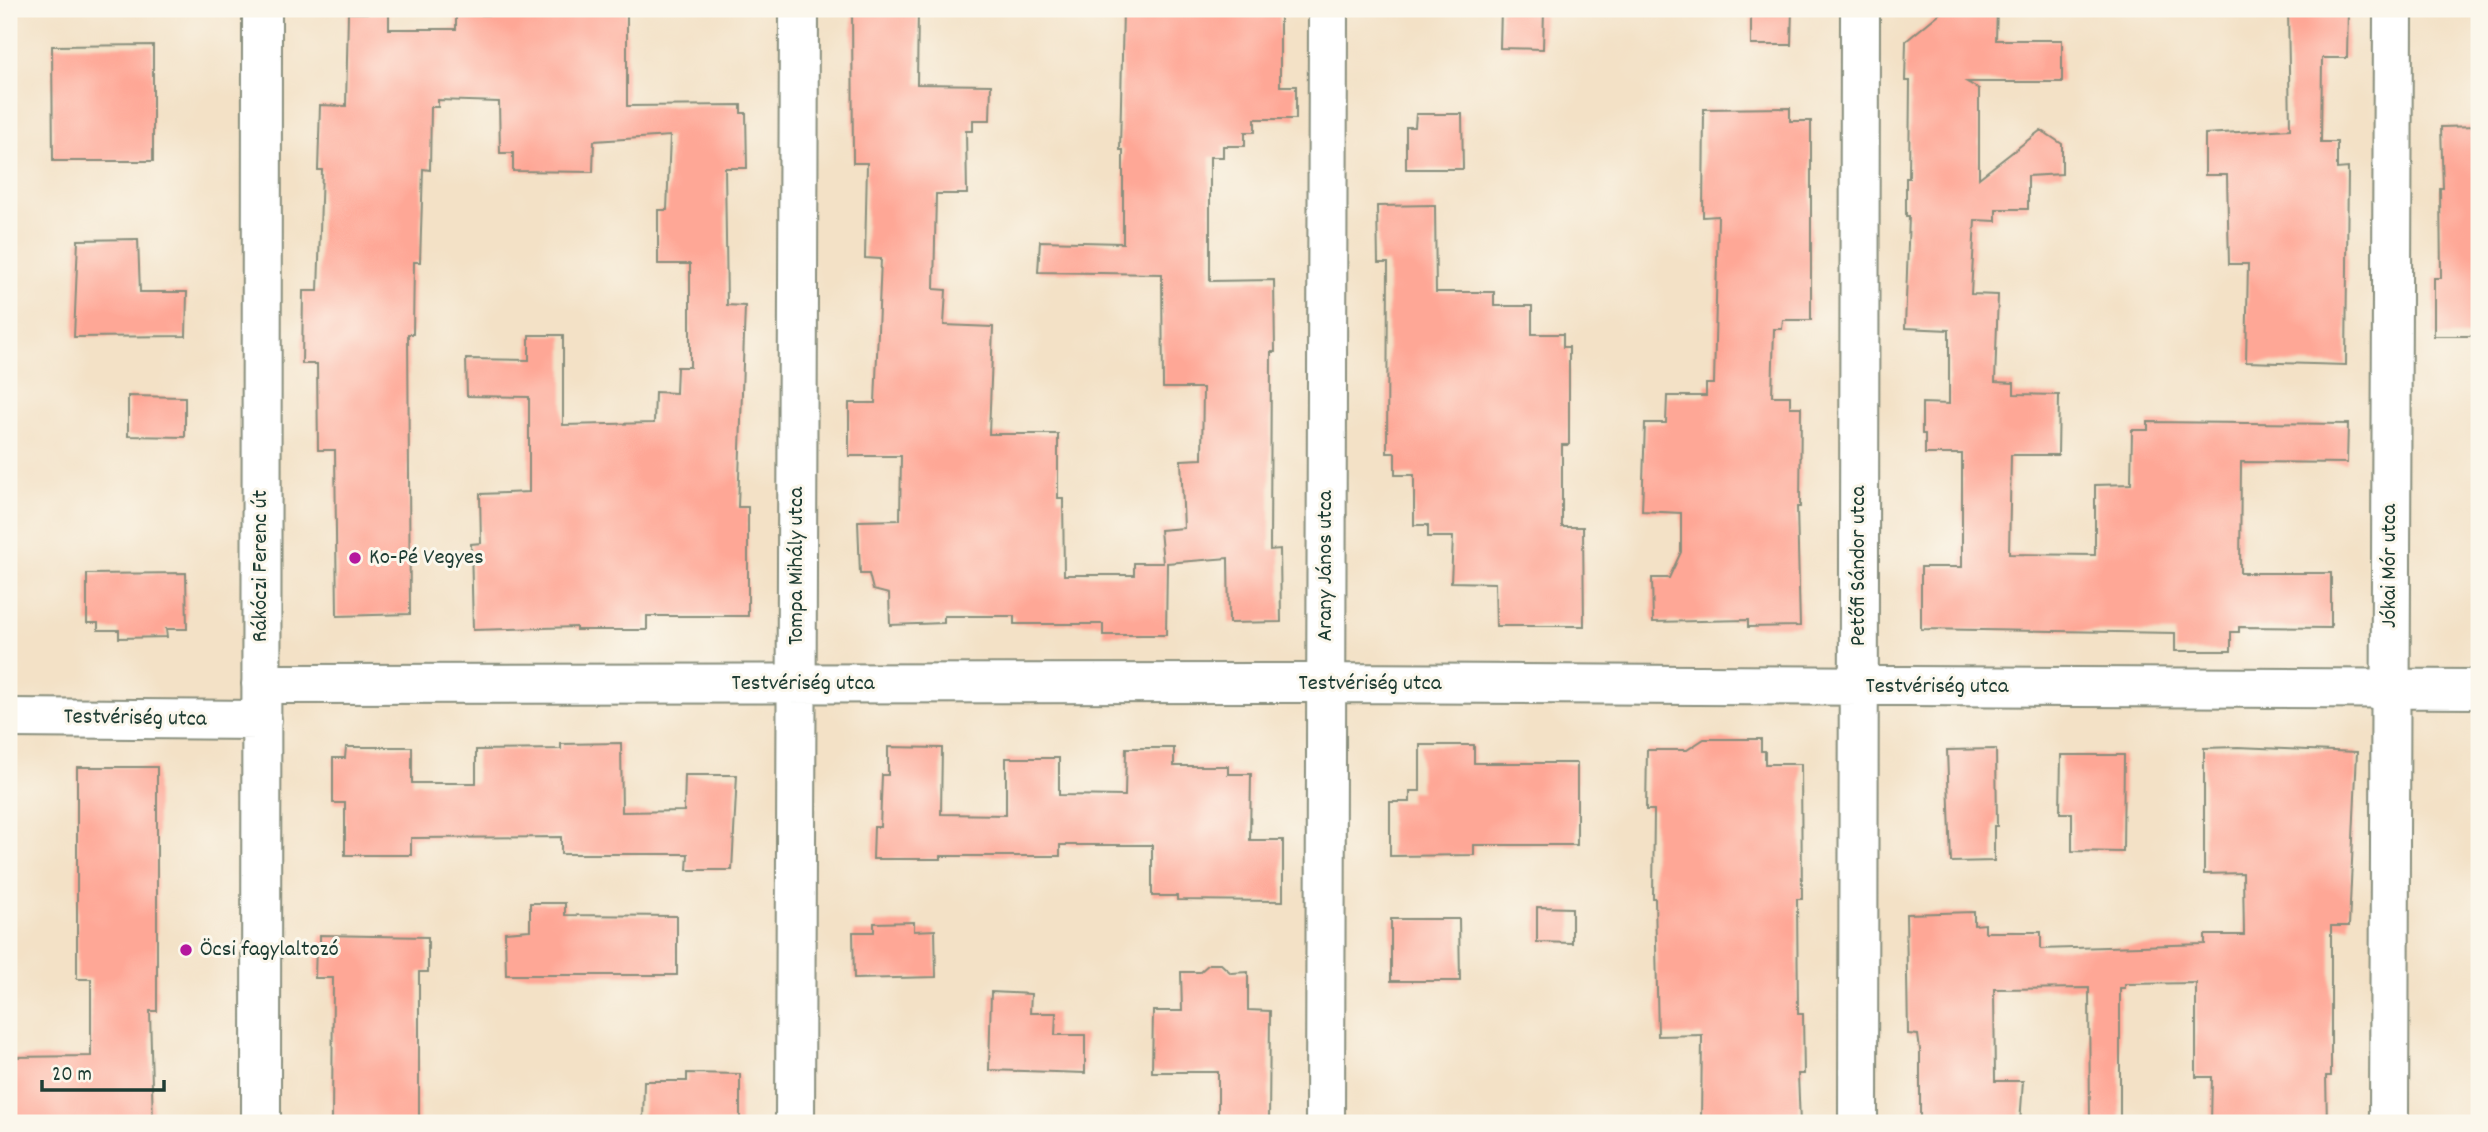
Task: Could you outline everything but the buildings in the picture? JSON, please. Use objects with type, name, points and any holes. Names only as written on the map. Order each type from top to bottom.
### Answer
[{"type":"street","name":"Rákóczi Ferenc út","points":[[261,1123],[262,9]]},
{"type":"street","name":"Tompa Mihály utca","points":[[795,1123],[799,9]]},
{"type":"street","name":"Arany János utca","points":[[1325,1123],[1328,9]]},
{"type":"street","name":"Petőfi Sándor utca","points":[[1858,1123],[1860,9]]},
{"type":"street","name":"Jókai Mór utca","points":[[2389,1123],[2393,9]]},
{"type":"street","name":"Testvériség utca","points":[[9,718],[261,702],[796,684],[1326,683],[2479,689]]},
{"type":"place","name":"Ko-Pé Vegyes","points":[[355,558]]},
{"type":"place","name":"Öcsi fagylaltozó","points":[[186,950]]}]
